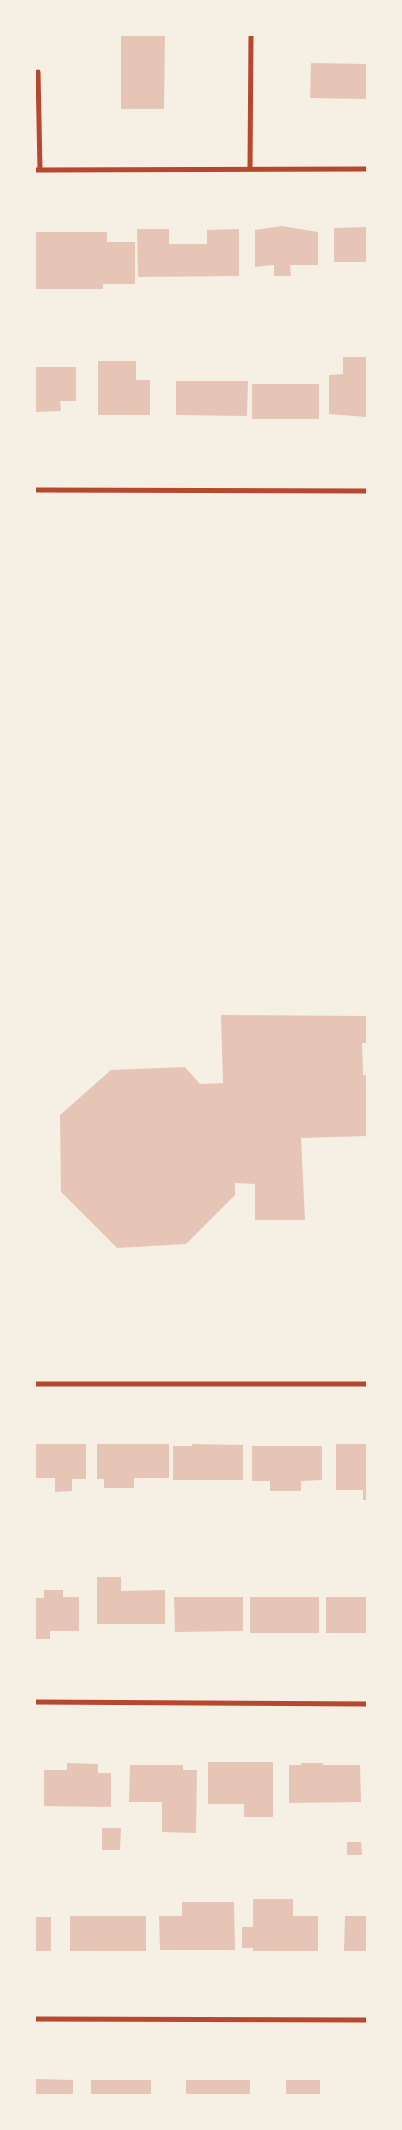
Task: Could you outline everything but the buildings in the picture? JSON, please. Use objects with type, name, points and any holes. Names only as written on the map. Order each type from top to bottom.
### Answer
[{"type":"street","points":[[250,169],[251,35]]},
{"type":"street","points":[[38,72],[37,170],[367,170]]},
{"type":"street","points":[[35,490],[367,491]]},
{"type":"street","points":[[35,1384],[367,1384]]},
{"type":"street","points":[[35,1702],[367,1704]]},
{"type":"street","points":[[35,2019],[367,2020]]}]
